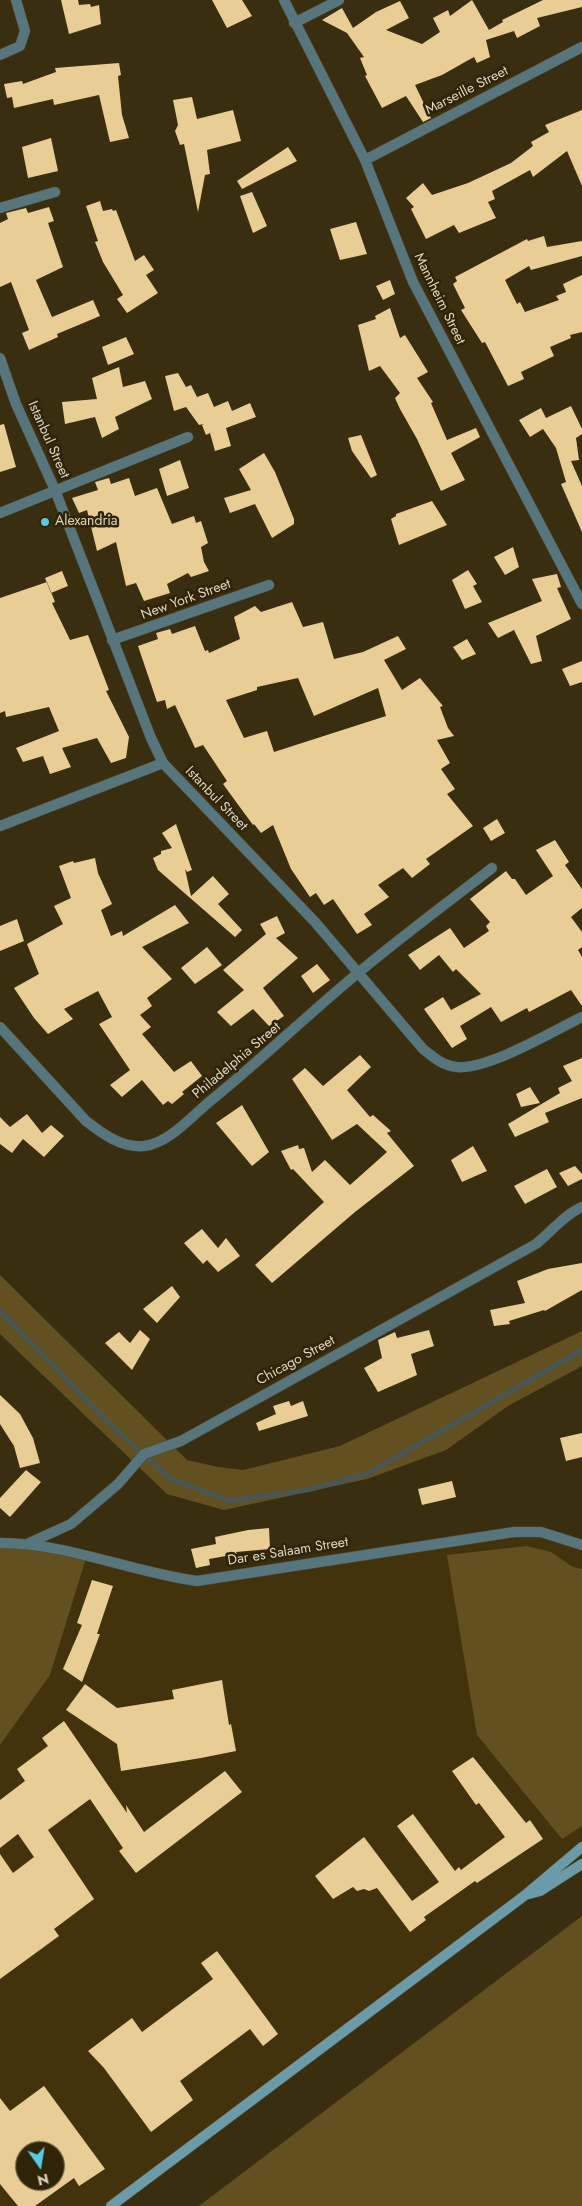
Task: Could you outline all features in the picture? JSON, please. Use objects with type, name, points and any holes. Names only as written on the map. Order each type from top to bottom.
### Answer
[{"type":"main road","points":[[111,2206],[524,1896],[582,1847]]},
{"type":"main road","points":[[524,1896],[540,1891],[582,1864]]},
{"type":"street","points":[[0,55],[20,46],[25,31],[16,0]]},
{"type":"street","name":"Mannheim Street","points":[[284,0],[365,160],[413,282],[582,604]]},
{"type":"street","points":[[294,23],[339,0]]},
{"type":"street","name":"Marseille Street","points":[[365,160],[582,47]]},
{"type":"street","points":[[0,208],[56,192]]},
{"type":"street","name":"Istanbul Street","points":[[0,358],[16,404],[55,490],[112,640],[151,738],[163,763],[315,922],[424,1049],[439,1062],[457,1067],[480,1064],[582,1017]]},
{"type":"street","points":[[0,513],[188,437]]},
{"type":"street","name":"New York Street","points":[[112,640],[269,585]]},
{"type":"street","points":[[0,826],[163,763]]},
{"type":"street","name":"Philadelphia Street","points":[[0,1027],[86,1121],[121,1144],[143,1146],[156,1142],[173,1132],[251,1068],[357,973],[492,868]]},
{"type":"street","name":"Chicago Street","points":[[29,1543],[71,1524],[118,1484],[144,1454],[181,1441],[536,1244],[572,1212],[582,1208]]},
{"type":"street","name":"Dar es Salaam Street","points":[[0,1543],[29,1543],[89,1555],[180,1579],[197,1581],[514,1532],[541,1532],[582,1545]]},
{"type":"shaded area","points":[[0,1275],[187,1460],[218,1467],[243,1470],[340,1446],[582,1331],[582,1366],[508,1406],[446,1450],[367,1479],[224,1510],[167,1494],[0,1334]]},
{"type":"shaded area","points":[[541,1532],[582,1545],[582,1848],[111,2206],[0,2206],[0,1745],[50,1675],[86,1558],[180,1579]]},
{"type":"shaded area","points":[[26,1545],[86,1558],[50,1675],[0,1745],[0,1546]]},
{"type":"shaded area","points":[[527,1546],[551,1552],[573,1567],[582,1569],[582,1826],[562,1839],[477,1735],[447,1555]]},
{"type":"shaded area","points":[[582,1916],[582,2206],[199,2206]]},
{"type":"building","points":[[61,0],[78,0],[79,5],[90,4],[91,7],[99,5],[101,24],[69,34]]},
{"type":"building","points":[[212,0],[242,0],[252,16],[227,28]]},
{"type":"building","points":[[472,0],[489,30],[503,22],[502,20],[543,0],[582,0],[582,7],[537,18],[540,26],[517,38],[514,31],[486,40],[490,57],[477,63],[474,57],[442,75],[415,85],[431,118],[423,122],[406,96],[382,108],[365,76],[367,75],[360,58],[364,57],[347,33],[322,20],[342,8],[353,28],[376,12],[400,1],[409,18],[386,30],[422,44],[440,32],[433,18],[448,10],[450,16]]},
{"type":"building","points":[[119,63],[121,75],[118,76],[122,115],[129,138],[110,142],[99,95],[54,105],[53,99],[14,108],[12,97],[7,98],[4,84],[22,81],[23,84],[56,72],[55,68]]},
{"type":"building","points":[[192,97],[197,119],[233,110],[241,141],[207,150],[210,174],[205,175],[198,212],[184,144],[180,145],[175,131],[178,125],[173,100]]},
{"type":"building","points":[[582,110],[582,186],[567,151],[533,177],[530,170],[492,191],[495,199],[488,202],[496,218],[459,233],[454,225],[426,239],[411,209],[414,207],[406,198],[423,183],[432,195],[468,183],[511,163],[533,146],[531,142],[549,132],[545,125]]},
{"type":"building","points":[[51,138],[58,171],[28,178],[22,147]]},
{"type":"building","points":[[288,147],[297,161],[242,189],[237,181]]},
{"type":"building","points":[[252,192],[267,226],[253,233],[240,196]]},
{"type":"building","points":[[100,201],[103,211],[116,210],[135,261],[144,255],[154,270],[146,275],[158,293],[127,313],[117,299],[123,295],[103,262],[95,242],[98,241],[86,206]]},
{"type":"building","points":[[49,207],[54,221],[48,223],[63,267],[36,280],[52,317],[93,300],[100,316],[57,334],[58,337],[29,350],[22,333],[29,330],[11,282],[0,287],[0,223],[8,219],[6,213],[26,208],[28,213]]},
{"type":"building","points":[[356,222],[367,254],[340,260],[330,229]]},
{"type":"building","points":[[544,236],[547,247],[582,241],[582,256],[531,270],[529,266],[505,280],[517,304],[520,302],[525,312],[559,300],[556,296],[566,292],[563,284],[582,275],[582,332],[570,335],[571,338],[550,347],[554,356],[521,372],[524,379],[508,386],[485,342],[482,343],[461,310],[465,308],[453,284],[457,281],[455,277],[527,239],[528,241]]},
{"type":"building","points":[[390,280],[395,294],[383,300],[376,286]]},
{"type":"building","points":[[390,308],[400,338],[405,335],[428,372],[417,378],[433,402],[431,403],[447,440],[476,428],[480,437],[451,453],[465,480],[441,491],[417,439],[395,398],[400,393],[380,366],[369,371],[358,325],[376,319],[375,316]]},
{"type":"building","points":[[126,337],[134,354],[108,365],[102,347]]},
{"type":"building","points":[[119,367],[123,387],[145,381],[152,399],[115,417],[119,429],[102,438],[95,417],[65,424],[62,402],[97,399],[92,378]]},
{"type":"building","points":[[178,373],[186,387],[191,385],[197,397],[208,393],[214,407],[228,401],[232,411],[250,403],[256,417],[226,428],[231,446],[215,451],[210,433],[206,435],[202,425],[204,424],[199,425],[186,407],[174,411],[165,376]]},
{"type":"building","points":[[571,406],[582,429],[582,434],[576,438],[579,460],[571,461],[582,486],[582,532],[561,484],[566,482],[556,448],[543,429],[530,437],[519,420],[541,408],[546,418]]},
{"type":"building","points":[[4,424],[16,467],[0,472],[0,425]]},
{"type":"building","points":[[361,435],[377,475],[371,478],[352,451],[348,438]]},
{"type":"building","points":[[264,453],[275,472],[294,519],[294,524],[272,538],[255,504],[230,513],[224,498],[251,490],[239,469]]},
{"type":"building","points":[[180,460],[189,488],[167,496],[159,469]]},
{"type":"building","points":[[109,478],[111,484],[129,478],[135,496],[157,488],[172,524],[194,516],[196,523],[201,521],[208,543],[201,547],[204,562],[209,571],[191,577],[188,573],[167,584],[170,593],[144,601],[136,583],[126,586],[116,542],[97,551],[87,510],[79,513],[72,498],[98,490],[95,482]]},
{"type":"building","points":[[432,501],[447,525],[399,545],[391,519],[396,514]]},
{"type":"building","points":[[513,547],[519,567],[505,575],[494,557]]},
{"type":"building","points":[[468,570],[477,584],[473,586],[482,602],[465,609],[452,580]]},
{"type":"building","points":[[62,571],[68,586],[51,593],[45,578]]},
{"type":"building","points":[[557,574],[561,587],[557,588],[571,619],[536,636],[542,661],[531,664],[514,630],[498,638],[488,623],[542,601],[532,579]]},
{"type":"building","points":[[47,582],[55,602],[52,603],[70,640],[88,635],[109,690],[106,691],[129,737],[126,758],[111,763],[97,738],[62,748],[71,767],[50,774],[43,756],[23,762],[16,748],[59,731],[49,707],[6,717],[5,711],[0,713],[0,598]]},
{"type":"building","points":[[292,602],[303,627],[323,622],[334,659],[363,652],[398,636],[406,649],[384,660],[402,690],[420,678],[443,706],[440,707],[448,728],[454,736],[437,740],[450,763],[441,769],[455,789],[447,794],[473,826],[426,859],[430,864],[412,878],[403,868],[378,885],[389,897],[364,914],[372,925],[357,934],[333,899],[324,905],[316,893],[310,897],[291,869],[273,825],[261,833],[253,825],[223,784],[227,781],[203,745],[195,748],[175,705],[167,709],[165,700],[157,702],[138,646],[158,639],[156,633],[170,629],[172,634],[195,626],[205,651],[208,650],[209,653],[240,639],[234,617],[255,606],[261,612]],"holes":[[[298,678],[314,716],[378,688],[386,716],[274,752],[267,731],[244,738],[226,700],[257,690],[257,687]]]},
{"type":"building","points":[[467,639],[476,654],[462,660],[453,647]]},
{"type":"building","points":[[582,661],[582,682],[570,686],[562,669]]},
{"type":"building","points":[[497,819],[505,833],[491,841],[483,828]]},
{"type":"building","points":[[176,824],[192,870],[187,872],[185,869],[191,896],[213,876],[229,894],[218,904],[242,930],[235,937],[158,870],[153,858],[161,854],[161,851],[172,848],[162,833]]},
{"type":"building","points":[[555,840],[569,862],[565,865],[582,889],[582,908],[571,917],[582,932],[582,947],[578,950],[582,957],[582,1006],[571,990],[529,1012],[527,1008],[501,1022],[491,1007],[460,1026],[467,1039],[452,1048],[424,1009],[443,997],[451,1010],[481,994],[456,969],[453,972],[439,955],[420,970],[408,955],[450,928],[464,948],[489,931],[486,926],[490,922],[470,899],[506,871],[512,879],[515,879],[526,895],[553,876],[536,850]]},
{"type":"building","points":[[95,858],[98,873],[112,904],[101,910],[111,936],[122,931],[123,936],[175,905],[189,923],[142,947],[172,979],[147,998],[152,1006],[140,1015],[151,1027],[142,1034],[174,1072],[191,1061],[202,1076],[182,1092],[184,1094],[172,1104],[168,1101],[163,1105],[142,1080],[122,1097],[110,1085],[130,1070],[99,1024],[112,1017],[98,991],[64,1009],[73,1019],[48,1034],[34,1018],[14,988],[39,974],[27,944],[63,924],[54,906],[71,898],[59,866],[73,861],[74,863]]},
{"type":"building","points":[[277,916],[285,933],[276,938],[298,958],[263,988],[284,1016],[269,1026],[253,1009],[231,1026],[217,1012],[244,990],[223,970],[266,934],[260,924]]},
{"type":"building","points":[[17,919],[24,941],[0,951],[0,926]]},
{"type":"building","points":[[207,947],[222,965],[195,984],[181,968]]},
{"type":"building","points":[[317,964],[330,980],[313,993],[301,976]]},
{"type":"building","points":[[360,1055],[371,1067],[347,1090],[370,1117],[373,1115],[391,1131],[387,1133],[414,1166],[355,1212],[272,1283],[255,1265],[324,1202],[293,1169],[291,1170],[281,1151],[298,1145],[299,1149],[304,1148],[312,1172],[325,1160],[350,1185],[387,1152],[357,1124],[332,1140],[292,1079],[305,1068],[323,1086]]},
{"type":"building","points":[[582,1058],[582,1098],[545,1113],[549,1122],[515,1137],[508,1124],[560,1093],[558,1088],[572,1081],[563,1066]]},
{"type":"building","points":[[530,1087],[540,1103],[521,1107],[516,1094]]},
{"type":"building","points":[[242,1105],[269,1152],[252,1166],[216,1123]]},
{"type":"building","points":[[27,1114],[42,1133],[51,1125],[64,1136],[44,1157],[23,1139],[12,1153],[0,1144],[0,1117],[10,1127]]},
{"type":"building","points":[[473,1146],[487,1171],[462,1182],[451,1160]]},
{"type":"building","points":[[575,1166],[582,1174],[582,1179],[568,1186],[559,1173]]},
{"type":"building","points":[[547,1169],[557,1187],[525,1204],[514,1186]]},
{"type":"building","points":[[202,1229],[218,1248],[226,1238],[240,1256],[218,1272],[207,1260],[203,1264],[184,1243]]},
{"type":"building","points":[[582,1263],[582,1290],[545,1311],[509,1321],[510,1324],[494,1326],[490,1310],[525,1303],[517,1281],[548,1269]]},
{"type":"building","points":[[172,1286],[180,1297],[157,1323],[143,1309]]},
{"type":"building","points":[[140,1330],[150,1339],[132,1370],[105,1343],[119,1332],[130,1343]]},
{"type":"building","points":[[429,1330],[434,1346],[411,1354],[417,1375],[378,1392],[364,1368],[382,1358],[378,1340],[395,1332],[397,1338]]},
{"type":"building","points":[[0,1395],[20,1414],[33,1438],[40,1463],[20,1468],[14,1446],[0,1424]]},
{"type":"building","points":[[289,1401],[291,1406],[303,1401],[308,1416],[259,1431],[256,1423],[276,1414],[273,1406]]},
{"type":"building","points":[[582,1433],[582,1457],[566,1461],[560,1438]]},
{"type":"building","points":[[26,1470],[41,1482],[10,1517],[0,1508],[0,1498]]},
{"type":"building","points":[[452,1481],[456,1497],[422,1505],[418,1489]]},
{"type":"building","points":[[269,1528],[270,1549],[236,1552],[237,1554],[209,1559],[210,1565],[196,1568],[191,1549],[216,1544],[215,1537]]},
{"type":"building","points":[[92,1580],[113,1586],[97,1634],[100,1634],[82,1682],[63,1669],[82,1625],[77,1623]]},
{"type":"building","points":[[222,1680],[229,1725],[231,1724],[236,1751],[201,1758],[121,1771],[117,1744],[66,1710],[85,1684],[117,1708],[174,1699],[172,1690]]},
{"type":"building","points":[[64,1721],[127,1813],[126,1805],[144,1832],[225,1771],[242,1792],[136,1873],[119,1851],[123,1848],[90,1799],[48,1830],[94,1899],[54,1929],[59,1936],[0,1979],[0,1854],[13,1873],[34,1857],[18,1834],[0,1848],[0,1800],[25,1781],[17,1769],[48,1746],[42,1738]]},
{"type":"building","points":[[473,1757],[526,1823],[530,1820],[543,1839],[477,1883],[475,1881],[424,1917],[426,1920],[410,1932],[377,1888],[369,1891],[364,1889],[357,1891],[353,1887],[333,1899],[315,1876],[364,1837],[412,1901],[439,1882],[397,1826],[413,1814],[455,1871],[459,1867],[461,1870],[505,1837],[479,1803],[476,1805],[452,1771]]},
{"type":"building","points":[[217,1951],[278,2034],[263,2046],[250,2029],[180,2081],[193,2100],[151,2132],[104,2068],[88,2051],[132,2018],[142,2032],[213,1979],[201,1963]]},
{"type":"building","points":[[44,2086],[105,2169],[79,2186],[74,2178],[65,2184],[65,2141],[15,2141],[15,2191],[56,2191],[35,2206],[18,2206],[0,2184],[0,2098],[10,2111]]},
{"type":"waterway","points":[[0,1311],[107,1421],[171,1479],[230,1501],[307,1490],[367,1474],[582,1350]]},
{"type":"place","name":"Alexandria","points":[[45,522]]}]
